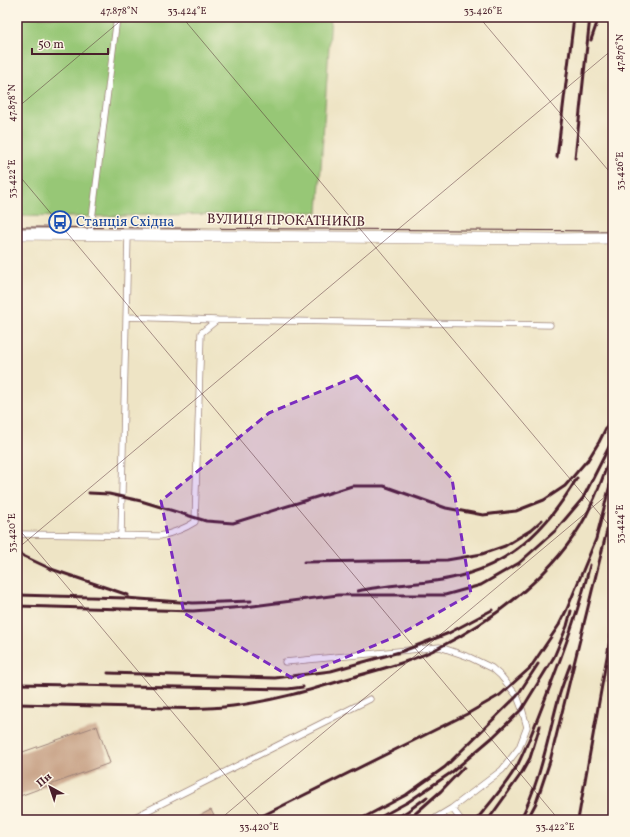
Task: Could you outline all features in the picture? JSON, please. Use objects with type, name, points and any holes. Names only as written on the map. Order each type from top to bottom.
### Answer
[{"type":"street","name":"ВУЛИЦЯ ПРОКАТНИКІВ","points":[[17,234],[554,239],[613,238]]},
{"type":"lane","points":[[90,234],[117,17]]},
{"type":"lane","points":[[121,535],[128,235]]},
{"type":"lane","points":[[126,317],[217,320],[550,325]]},
{"type":"lane","points":[[17,534],[160,536],[186,528],[195,522],[201,334],[217,320]]},
{"type":"lane","points":[[285,662],[440,647],[469,657],[492,668],[500,676],[517,696],[527,727],[519,748],[502,770],[452,808],[432,820]]},
{"type":"lane","points":[[129,820],[370,699]]},
{"type":"lane","points":[[452,808],[461,820]]},
{"type":"highlighted area","points":[[357,376],[452,479],[471,594],[397,636],[294,679],[184,613],[161,501],[269,413]]},
{"type":"green space","points":[[17,17],[331,17],[318,212],[70,217],[17,216]]},
{"type":"building","points":[[97,726],[110,763],[17,797],[17,754]]},
{"type":"building","points":[[211,810],[216,820],[191,820]]},
{"type":"tram line","points":[[17,227],[613,231]]},
{"type":"railway","points":[[557,157],[574,17]]},
{"type":"railway","points":[[575,158],[590,17]]},
{"type":"railway","points":[[591,40],[599,17]]},
{"type":"railway","points":[[586,463],[599,442],[613,414]]},
{"type":"railway","points":[[17,606],[193,611],[245,607],[338,595],[445,595],[481,585],[519,563],[556,530],[583,498],[613,439]]},
{"type":"railway","points":[[17,704],[185,708],[233,706],[306,691],[396,665],[418,657],[461,636],[482,623],[523,592],[541,575],[573,537],[586,516],[601,482],[613,447]]},
{"type":"railway","points":[[89,493],[109,494],[141,501],[206,521],[233,523],[352,486],[384,486],[446,508],[483,515],[516,511],[544,500],[565,486],[589,458]]},
{"type":"railway","points":[[254,820],[467,714],[500,695],[530,668],[559,625],[567,609],[596,539],[613,473]]},
{"type":"railway","points":[[358,591],[454,578],[502,559],[517,549],[544,524],[567,494],[577,478]]},
{"type":"railway","points":[[527,820],[536,803],[550,761],[613,506]]},
{"type":"railway","points":[[304,562],[447,560],[482,554],[505,546],[531,530],[542,520]]},
{"type":"railway","points":[[17,553],[51,569],[128,595]]},
{"type":"railway","points":[[476,820],[509,779],[526,747],[565,646],[590,565]]},
{"type":"railway","points":[[17,595],[126,598],[193,603],[251,601]]},
{"type":"railway","points":[[108,673],[275,678],[331,671],[403,651],[449,633],[492,610]]},
{"type":"railway","points":[[375,820],[408,802],[452,772],[493,737],[522,709],[554,657],[567,626],[571,611]]},
{"type":"railway","points":[[578,820],[613,623]]},
{"type":"railway","points":[[359,820],[406,795],[445,767],[517,696],[538,664]]},
{"type":"railway","points":[[520,820],[538,777],[559,696],[570,665]]},
{"type":"railway","points":[[17,684],[288,689],[303,687]]},
{"type":"railway","points":[[488,820],[521,774],[530,758],[540,726]]},
{"type":"railway","points":[[408,820],[441,791],[464,767]]},
{"type":"railway","points":[[609,820],[613,788]]},
{"type":"railway","points":[[393,820],[427,797]]},
{"type":"place","name":"Станція Східна","points":[[60,222]]}]
